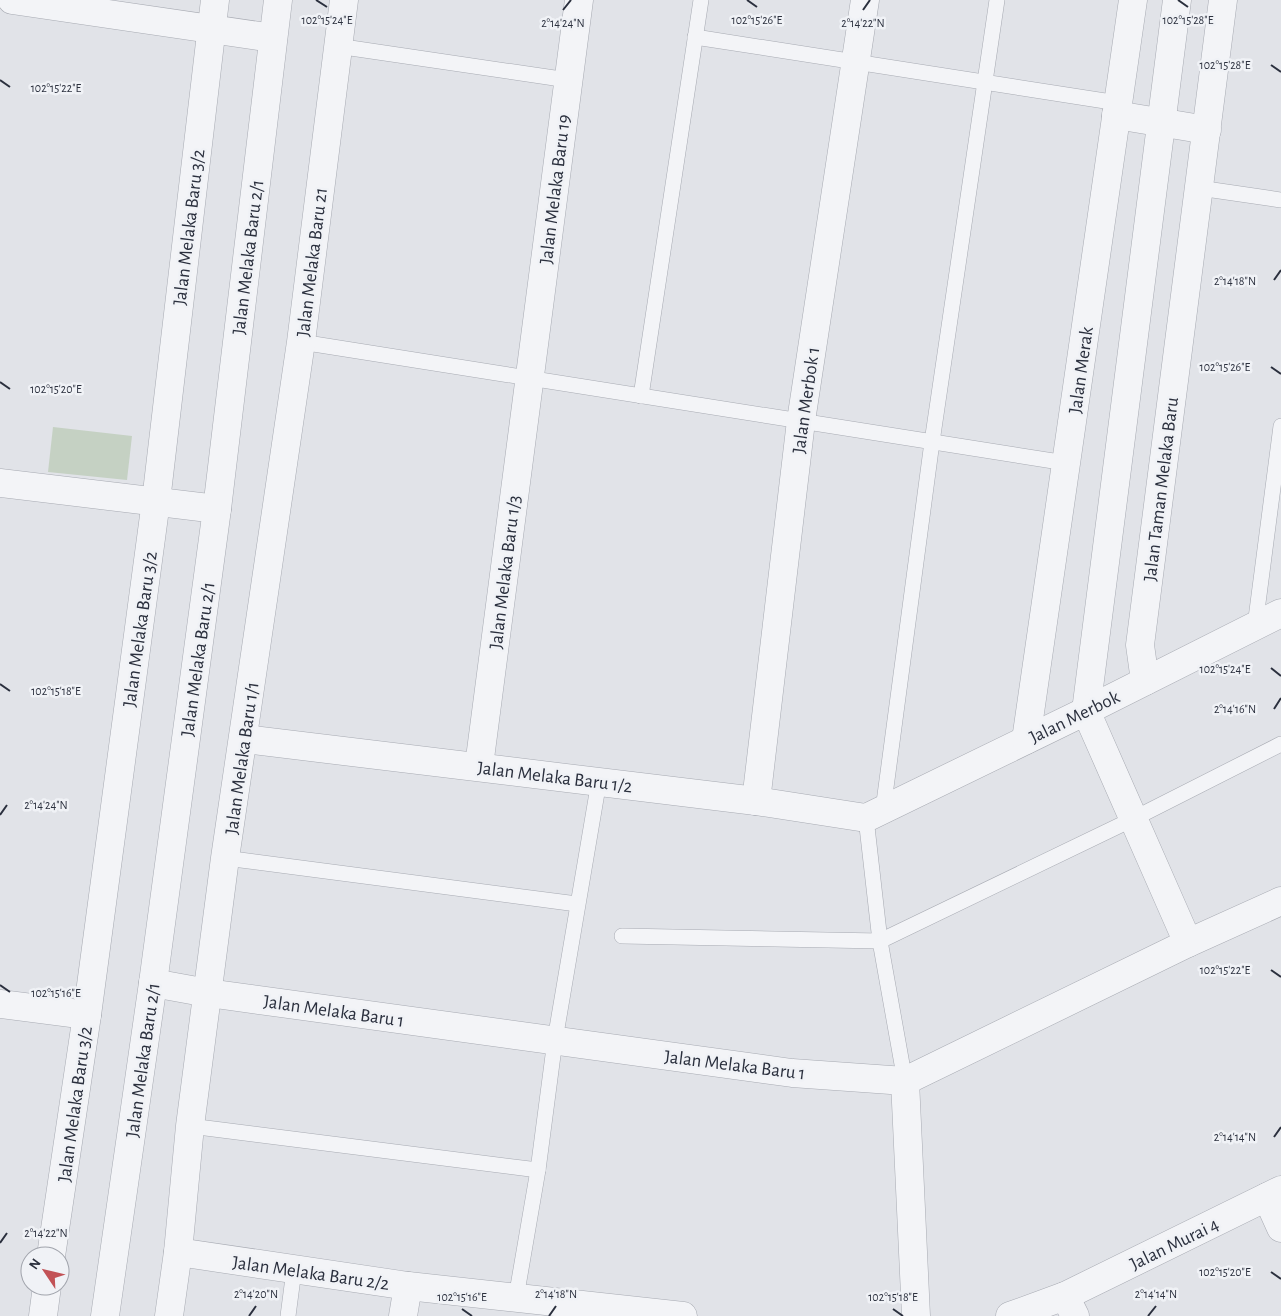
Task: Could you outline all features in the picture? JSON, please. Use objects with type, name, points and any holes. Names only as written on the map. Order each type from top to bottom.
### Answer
[{"type":"street","points":[[12,0],[84,5],[273,38]]},
{"type":"street","name":"Jalan Melaka Baru 3/2","points":[[52,1246],[156,501],[215,0]]},
{"type":"street","name":"Jalan Melaka Baru 2/1","points":[[105,1316],[154,983],[217,509],[278,0]]},
{"type":"street","name":"Jalan Melaka Baru 21","points":[[274,523],[301,342],[344,0]]},
{"type":"street","name":"Jalan Melaka Baru 19","points":[[529,378],[579,0]]},
{"type":"street","name":"Jalan Merbok 1","points":[[756,801],[800,421],[857,62],[865,0]]},
{"type":"street","name":"Jalan Merak","points":[[1026,740],[1133,0]]},
{"type":"street","points":[[1177,0],[1086,711],[1188,943]]},
{"type":"street","name":"Jalan Taman Melaka Baru","points":[[1145,681],[1140,645],[1223,0]]},
{"type":"street","points":[[1117,109],[1160,123],[1206,130]]},
{"type":"street","name":"Jalan Melaka Baru 1/3","points":[[479,766],[529,378]]},
{"type":"street","points":[[0,483],[217,509]]},
{"type":"street","name":"Jalan Melaka Baru 1/1","points":[[208,993],[274,523]]},
{"type":"street","name":"Jalan Merbok","points":[[874,814],[1281,614]]},
{"type":"street","name":"Jalan Melaka Baru 1/2","points":[[244,739],[874,814]]},
{"type":"street","points":[[916,1316],[905,1081],[1188,943],[1281,901]]},
{"type":"street","name":"Jalan Melaka Baru 1","points":[[154,983],[208,993],[792,1073],[905,1081]]},
{"type":"street","points":[[169,1316],[178,1252],[190,1126],[208,993]]},
{"type":"street","points":[[0,1004],[86,1015]]},
{"type":"street","points":[[1274,1194],[1281,1228]]},
{"type":"street","name":"Jalan Murai 4","points":[[1010,1316],[1070,1306],[1274,1194]]},
{"type":"street","name":"Jalan Melaka Baru 2/2","points":[[178,1252],[408,1286],[516,1298],[545,1309],[676,1315]]},
{"type":"street","points":[[403,1316],[408,1286]]},
{"type":"street","points":[[43,1316],[46,1296]]},
{"type":"lane","points":[[641,396],[701,0]]},
{"type":"lane","points":[[905,1081],[880,941],[874,814],[998,0]]},
{"type":"lane","points":[[695,37],[985,82],[1117,109]]},
{"type":"lane","points":[[338,46],[568,80]]},
{"type":"lane","points":[[1199,188],[1281,200]]},
{"type":"lane","points":[[301,342],[1066,463]]},
{"type":"lane","points":[[1254,626],[1281,426]]},
{"type":"lane","points":[[622,936],[880,941],[1133,819],[1281,744]]},
{"type":"lane","points":[[516,1298],[599,781]]},
{"type":"lane","points":[[226,858],[578,904]]},
{"type":"lane","points":[[190,1126],[538,1170]]},
{"type":"lane","points":[[288,1316],[294,1270]]},
{"type":"green space","points":[[53,427],[132,436],[127,480],[48,472]]}]
